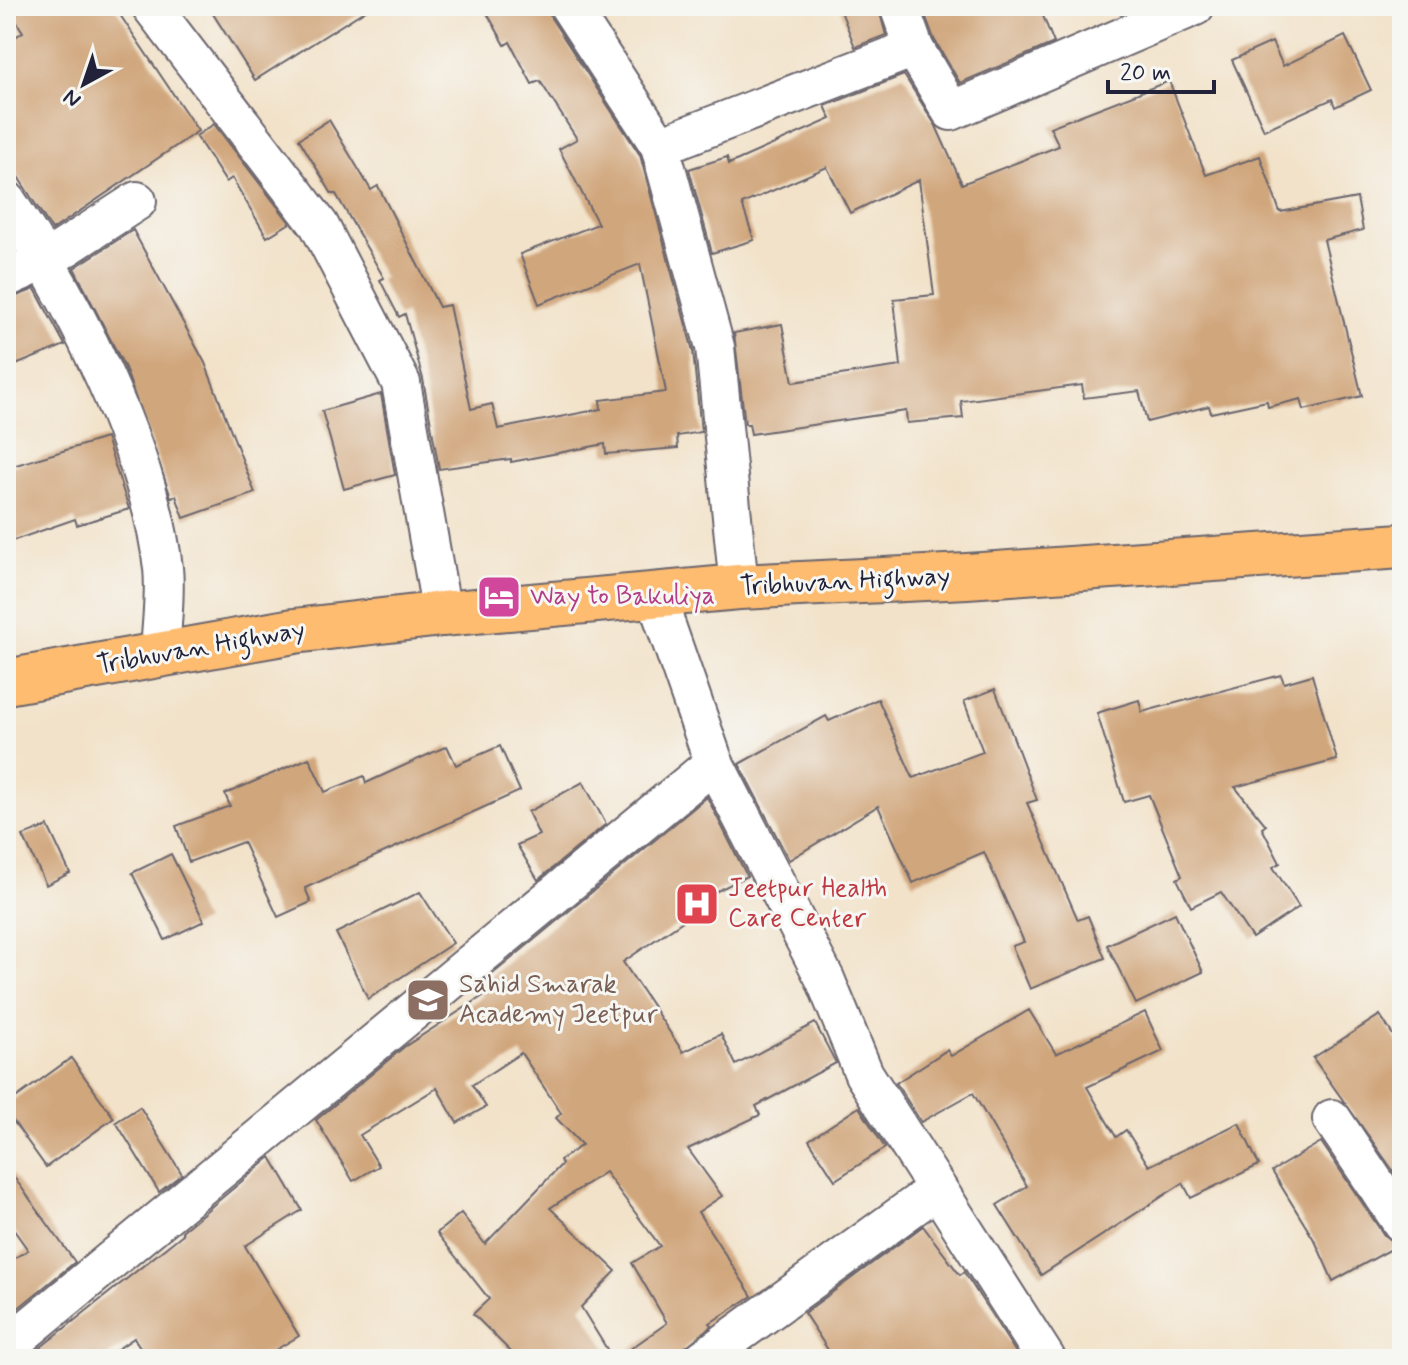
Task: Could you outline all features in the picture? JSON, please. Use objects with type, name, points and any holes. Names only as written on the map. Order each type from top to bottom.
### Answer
[{"type":"highway","name":"Tribhuvan Highway","points":[[6,682],[294,631],[442,614],[739,587],[967,576],[1402,546]]},
{"type":"street","points":[[151,6],[319,225],[401,383],[442,614]]},
{"type":"street","points":[[569,6],[660,146],[715,347],[739,587]]},
{"type":"street","points":[[899,6],[914,48],[951,111],[1195,6]]},
{"type":"street","points":[[660,146],[914,48]]},
{"type":"street","points":[[6,200],[46,260],[135,447],[163,569],[160,654]]},
{"type":"street","points":[[6,278],[46,260],[137,201]]},
{"type":"street","points":[[655,594],[714,763],[825,979],[864,1074],[1046,1359]]},
{"type":"street","points":[[6,1347],[714,763]]},
{"type":"street","points":[[1332,1119],[1402,1223]]},
{"type":"street","points":[[703,1359],[936,1190]]},
{"type":"building","points":[[6,6],[114,6],[198,131],[52,230],[6,158],[6,43],[23,32]]},
{"type":"building","points":[[208,6],[372,6],[255,80]]},
{"type":"building","points":[[483,6],[547,6],[551,18],[640,155],[693,351],[701,432],[677,436],[678,448],[606,454],[605,444],[511,462],[511,459],[439,469],[423,379],[405,314],[399,317],[380,280],[384,278],[336,194],[332,194],[299,139],[329,120],[371,190],[378,186],[439,307],[449,305],[471,409],[492,404],[498,429],[601,409],[600,400],[666,392],[640,264],[539,304],[520,254],[598,224],[559,149],[577,139],[540,81],[532,84],[510,42],[505,45]]},
{"type":"building","points":[[839,6],[878,6],[886,35],[855,47]]},
{"type":"building","points":[[922,6],[1039,6],[1054,43],[960,83],[934,39]]},
{"type":"building","points":[[1345,36],[1371,90],[1335,107],[1332,99],[1264,130],[1232,60],[1272,42],[1283,66]]},
{"type":"building","points":[[904,75],[936,126],[962,184],[1059,146],[1050,127],[1169,81],[1206,175],[1260,156],[1280,212],[1357,198],[1363,230],[1324,240],[1362,396],[1304,410],[1301,399],[1268,407],[1267,401],[1211,413],[1209,406],[1147,422],[1139,391],[1084,398],[1082,385],[961,401],[963,418],[907,423],[906,411],[751,434],[749,424],[745,424],[734,333],[782,324],[793,382],[901,366],[894,299],[934,295],[919,180],[850,213],[827,167],[742,204],[754,240],[712,253],[689,169],[727,157],[729,164],[831,119],[825,106]]},
{"type":"building","points":[[214,124],[290,223],[267,237],[232,178],[226,182],[196,136]]},
{"type":"building","points":[[133,230],[205,363],[255,493],[184,518],[176,496],[171,497],[125,368],[74,268]]},
{"type":"building","points":[[35,289],[65,345],[6,369],[6,300]]},
{"type":"building","points":[[381,394],[395,475],[344,489],[322,411]]},
{"type":"building","points":[[106,438],[129,509],[77,525],[75,519],[12,541],[6,525],[6,468]]},
{"type":"building","points":[[1281,675],[1284,683],[1312,675],[1337,760],[1235,787],[1266,825],[1262,828],[1280,863],[1273,867],[1299,907],[1252,938],[1221,892],[1191,907],[1177,879],[1182,876],[1149,795],[1124,802],[1097,713],[1139,700],[1142,712]]},
{"type":"building","points":[[995,689],[1037,800],[1027,803],[1078,920],[1088,916],[1105,958],[1030,989],[1012,946],[1024,942],[984,852],[913,883],[878,806],[789,860],[739,764],[826,716],[829,721],[878,699],[913,778],[983,752],[964,701]]},
{"type":"building","points":[[447,746],[456,765],[500,746],[520,791],[305,888],[311,902],[278,917],[243,842],[189,862],[176,826],[230,806],[225,794],[309,758],[325,792],[364,776],[366,783]]},
{"type":"building","points":[[583,782],[606,824],[538,880],[517,845],[539,835],[528,812]]},
{"type":"building","points":[[707,797],[747,876],[687,906],[693,914],[623,962],[683,1052],[721,1034],[736,1065],[815,1023],[836,1063],[756,1106],[760,1115],[688,1149],[722,1196],[698,1212],[752,1296],[710,1323],[712,1326],[683,1349],[681,1359],[616,1359],[667,1323],[632,1263],[660,1246],[605,1172],[550,1208],[616,1271],[581,1307],[613,1359],[518,1359],[473,1314],[489,1299],[437,1233],[461,1213],[485,1244],[562,1164],[560,1160],[582,1145],[556,1118],[561,1113],[521,1053],[472,1085],[486,1107],[457,1123],[437,1088],[360,1135],[379,1166],[353,1181],[316,1120],[404,1047],[483,996],[477,987]]},
{"type":"building","points":[[48,826],[70,873],[46,885],[23,836]]},
{"type":"building","points":[[171,854],[204,921],[165,940],[132,873]]},
{"type":"building","points":[[420,892],[453,943],[368,999],[336,933]]},
{"type":"building","points":[[1175,913],[1203,972],[1136,1004],[1107,945]]},
{"type":"building","points":[[1029,1010],[1056,1054],[1145,1012],[1163,1051],[1087,1087],[1116,1137],[1126,1130],[1149,1166],[1239,1123],[1259,1165],[1191,1198],[1183,1183],[1041,1275],[997,1205],[1027,1186],[973,1093],[921,1122],[896,1083],[947,1050],[951,1056]]},
{"type":"building","points":[[1380,1015],[1402,1049],[1402,1173],[1397,1176],[1313,1058]]},
{"type":"building","points":[[71,1058],[114,1118],[46,1167],[6,1111],[6,1105]]},
{"type":"building","points":[[140,1107],[182,1174],[159,1192],[116,1122]]},
{"type":"building","points":[[859,1107],[885,1148],[835,1180],[809,1140]]},
{"type":"building","points":[[1321,1142],[1384,1235],[1397,1246],[1333,1281],[1316,1243],[1272,1171]]},
{"type":"building","points":[[271,1157],[302,1210],[245,1246],[299,1336],[260,1359],[148,1359],[134,1338],[103,1359],[26,1359],[183,1234],[182,1231]]},
{"type":"building","points":[[6,1166],[75,1262],[6,1318],[6,1263],[28,1250],[6,1219]]},
{"type":"building","points":[[923,1226],[960,1275],[964,1272],[1020,1359],[834,1359],[804,1313]]},
{"type":"place","name":"Way to Bakuliya","points":[[499,597]]},
{"type":"place","name":"Jeetpur Health Care Center","points":[[697,904]]},
{"type":"place","name":"Sahid Smarak Academy Jeetpur","points":[[428,1000]]}]
